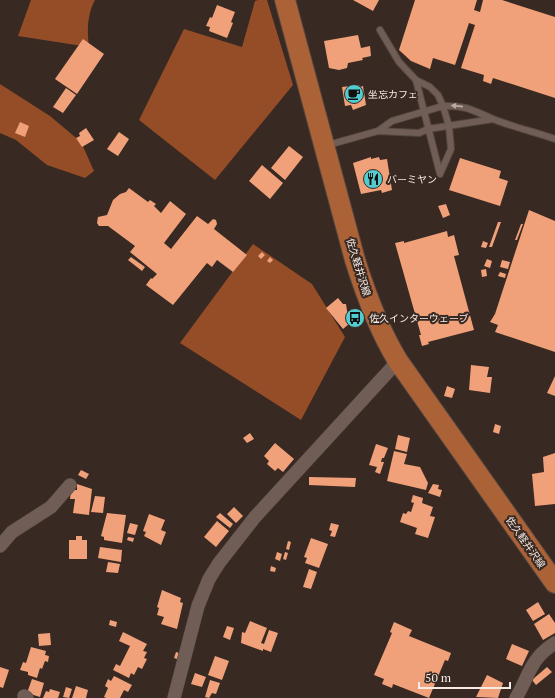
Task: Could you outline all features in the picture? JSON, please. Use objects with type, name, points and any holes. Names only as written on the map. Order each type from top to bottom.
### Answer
[{"type":"main road","name":"佐久軽井沢線","points":[[285,0],[361,281],[382,332],[398,361],[555,582]]},
{"type":"street","points":[[174,698],[198,606],[209,579],[219,563],[255,517],[398,361]]},
{"type":"street","points":[[0,546],[12,532],[51,507],[70,484]]},
{"type":"street","points":[[516,698],[534,660],[545,649],[555,643]]},
{"type":"lane","points":[[380,30],[399,62],[416,80],[430,86],[438,95],[443,106],[448,126],[451,149],[440,174],[416,80]]},
{"type":"lane","points":[[378,131],[392,121],[443,106],[470,108],[493,119],[555,139]]},
{"type":"lane","points":[[325,146],[378,131],[419,133],[428,129],[493,119]]},
{"type":"shaded area","points":[[31,0],[95,0],[90,11],[88,23],[89,47],[18,36]]},
{"type":"shaded area","points":[[267,0],[293,85],[215,180],[139,120],[184,29],[242,47],[255,1]]},
{"type":"shaded area","points":[[0,84],[50,116],[81,142],[94,171],[85,178],[47,165],[16,140],[0,133]]},
{"type":"shaded area","points":[[253,244],[312,284],[345,337],[301,420],[180,343]]},
{"type":"building","points":[[353,0],[379,0],[373,11]]},
{"type":"building","points":[[415,0],[477,0],[474,10],[480,12],[483,0],[502,0],[555,17],[555,98],[493,78],[491,84],[483,81],[484,75],[461,68],[475,25],[469,23],[455,65],[433,58],[430,69],[411,61],[399,50]]},
{"type":"building","points":[[217,5],[235,12],[231,22],[233,23],[227,38],[209,31],[210,27],[206,26],[210,17],[212,18]]},
{"type":"building","points":[[358,35],[361,48],[370,46],[371,56],[362,58],[363,60],[348,63],[347,68],[339,70],[329,68],[324,41]]},
{"type":"building","points":[[83,39],[104,54],[77,94],[55,79]]},
{"type":"building","points":[[359,85],[360,87],[363,86],[366,105],[353,110],[351,105],[345,106],[342,87]]},
{"type":"building","points":[[66,88],[76,95],[63,113],[53,107]]},
{"type":"building","points":[[20,122],[29,126],[25,137],[15,133]]},
{"type":"building","points":[[86,128],[94,140],[82,147],[76,138],[80,136],[79,133]]},
{"type":"building","points":[[119,132],[129,139],[118,156],[107,149]]},
{"type":"building","points":[[289,146],[303,157],[285,180],[271,168]]},
{"type":"building","points":[[371,157],[371,159],[379,157],[380,160],[387,159],[392,190],[382,193],[381,190],[361,194],[353,163]]},
{"type":"building","points":[[460,158],[501,171],[499,178],[508,181],[500,206],[449,190]]},
{"type":"building","points":[[262,165],[283,183],[270,199],[249,181]]},
{"type":"building","points":[[129,188],[148,202],[150,200],[156,204],[154,206],[161,213],[170,201],[186,214],[164,243],[171,249],[197,216],[208,224],[213,219],[216,220],[217,224],[214,229],[247,255],[233,272],[217,260],[212,267],[207,263],[173,305],[146,285],[151,278],[152,279],[157,274],[130,252],[135,246],[108,226],[99,226],[97,223],[98,217],[107,215],[113,200],[120,194],[126,192]]},
{"type":"building","points":[[446,204],[450,215],[443,218],[438,206]]},
{"type":"building","points":[[529,210],[555,221],[555,352],[495,332],[498,325],[490,322],[495,314]]},
{"type":"building","points":[[498,222],[501,222],[492,247],[489,247]]},
{"type":"building","points":[[521,224],[523,224],[517,240],[515,240]]},
{"type":"building","points":[[447,231],[448,237],[454,235],[459,255],[454,256],[474,330],[428,342],[429,344],[422,346],[419,335],[421,335],[395,243],[404,241],[404,243]]},
{"type":"building","points":[[483,241],[488,243],[486,248],[481,247]]},
{"type":"building","points":[[262,252],[265,255],[261,259],[258,256]]},
{"type":"building","points":[[131,257],[145,267],[142,271],[128,260]]},
{"type":"building","points":[[270,257],[273,260],[270,263],[267,261]]},
{"type":"building","points":[[487,259],[492,261],[490,268],[484,266]]},
{"type":"building","points":[[502,260],[510,262],[508,269],[500,267]]},
{"type":"building","points":[[486,269],[487,276],[482,277],[481,270]]},
{"type":"building","points":[[500,272],[506,274],[505,278],[498,276]]},
{"type":"building","points":[[338,298],[343,304],[346,304],[349,324],[343,329],[326,308]]},
{"type":"building","points":[[471,365],[489,367],[487,377],[492,377],[490,393],[469,390]]},
{"type":"building","points":[[555,376],[555,396],[547,393]]},
{"type":"building","points":[[447,386],[455,389],[452,398],[444,396]]},
{"type":"building","points":[[495,424],[501,426],[499,434],[493,432]]},
{"type":"building","points":[[250,433],[254,439],[247,443],[243,438]]},
{"type":"building","points":[[398,435],[410,438],[407,452],[395,449]]},
{"type":"building","points":[[275,443],[294,459],[283,472],[278,468],[275,471],[267,464],[269,461],[264,456]]},
{"type":"building","points":[[376,444],[388,448],[384,458],[382,458],[381,462],[384,462],[380,474],[375,472],[377,467],[369,465]]},
{"type":"building","points":[[394,451],[407,454],[404,464],[420,467],[428,483],[426,490],[387,481]]},
{"type":"building","points":[[555,453],[555,504],[535,506],[532,474],[544,472],[543,457]]},
{"type":"building","points":[[81,470],[89,474],[86,479],[78,475]]},
{"type":"building","points":[[309,477],[356,478],[355,487],[309,485]]},
{"type":"building","points":[[77,484],[92,489],[89,515],[73,513],[75,499],[70,499],[71,490],[77,490]]},
{"type":"building","points":[[433,484],[439,485],[438,489],[442,490],[440,497],[428,493]]},
{"type":"building","points":[[413,495],[423,498],[422,503],[433,507],[430,516],[435,517],[428,538],[415,534],[417,528],[400,522],[403,513],[406,514],[408,511],[411,512],[414,503],[411,502]]},
{"type":"building","points":[[95,496],[105,497],[103,513],[91,512]]},
{"type":"building","points":[[234,507],[243,516],[236,523],[227,514]]},
{"type":"building","points":[[107,513],[126,515],[122,543],[104,540],[104,537],[101,536]]},
{"type":"building","points":[[220,513],[233,524],[230,528],[216,517]]},
{"type":"building","points":[[149,514],[165,520],[161,530],[166,532],[161,545],[144,536],[146,532],[143,531]]},
{"type":"building","points":[[217,521],[229,531],[216,547],[204,537]]},
{"type":"building","points":[[130,523],[138,525],[135,535],[127,533]]},
{"type":"building","points":[[331,523],[339,525],[335,537],[330,536],[332,531],[329,530]]},
{"type":"building","points":[[76,536],[82,536],[82,540],[87,540],[87,559],[69,559],[69,540],[76,540]]},
{"type":"building","points":[[128,537],[134,538],[133,542],[127,540]]},
{"type":"building","points":[[311,538],[328,544],[319,568],[305,563],[307,558],[304,557]]},
{"type":"building","points":[[288,541],[291,542],[289,550],[286,549]]},
{"type":"building","points":[[100,547],[122,550],[121,562],[98,558]]},
{"type":"building","points":[[277,552],[282,554],[280,561],[275,559]]},
{"type":"building","points":[[285,552],[288,553],[286,560],[283,559]]},
{"type":"building","points":[[108,562],[120,564],[118,573],[106,572]]},
{"type":"building","points":[[271,566],[276,568],[275,572],[270,571]]},
{"type":"building","points":[[309,569],[317,572],[311,589],[303,587]]},
{"type":"building","points":[[162,590],[181,598],[180,602],[183,603],[177,629],[161,624],[164,617],[157,615],[159,608],[157,607]]},
{"type":"building","points":[[538,602],[545,614],[533,621],[526,610]]},
{"type":"building","points":[[549,614],[555,623],[555,633],[543,640],[534,624]]},
{"type":"building","points":[[110,620],[117,622],[116,627],[109,625]]},
{"type":"building","points":[[250,621],[267,628],[261,643],[264,644],[269,630],[278,633],[271,652],[263,649],[263,651],[241,643],[242,632],[245,633]]},
{"type":"building","points":[[394,622],[412,630],[409,636],[451,653],[448,661],[445,660],[429,698],[393,684],[392,688],[382,684],[384,679],[374,675],[392,633],[390,632]]},
{"type":"building","points":[[227,626],[234,628],[230,640],[223,637]]},
{"type":"building","points":[[123,632],[147,644],[143,651],[147,652],[144,658],[147,659],[142,669],[138,667],[134,675],[131,673],[129,678],[113,670],[116,664],[120,666],[130,646],[119,641]]},
{"type":"building","points":[[50,633],[51,645],[39,646],[38,634]]},
{"type":"building","points":[[512,644],[529,651],[522,666],[506,659]]},
{"type":"building","points":[[31,647],[46,651],[45,655],[49,656],[48,662],[45,661],[42,669],[40,668],[37,678],[28,675],[28,672],[20,670],[23,662],[26,663]]},
{"type":"building","points":[[176,652],[179,653],[177,659],[174,658]]},
{"type":"building","points":[[215,656],[229,661],[222,680],[208,675]]},
{"type":"building","points":[[0,667],[9,670],[3,688],[0,687]]},
{"type":"building","points":[[547,667],[552,672],[536,685],[532,680]]},
{"type":"building","points":[[195,673],[206,677],[202,687],[191,684]]},
{"type":"building","points":[[487,675],[503,683],[498,698],[476,697]]},
{"type":"building","points":[[114,676],[132,685],[128,692],[124,690],[120,698],[106,698],[104,697],[108,688],[105,686],[108,679],[111,681]]},
{"type":"building","points":[[32,679],[44,683],[40,697],[27,693]]},
{"type":"building","points":[[210,680],[220,683],[216,694],[212,693],[209,698],[205,697]]},
{"type":"building","points":[[76,686],[88,690],[86,698],[72,698]]},
{"type":"building","points":[[66,687],[72,689],[69,698],[63,697]]},
{"type":"building","points":[[50,689],[60,692],[58,698],[43,698],[46,691],[49,692]]},
{"type":"place","name":"坐忘カフェ","points":[[354,94]]},
{"type":"place","name":"バーミヤン","points":[[373,179]]},
{"type":"place","name":"佐久インターウェーブ","points":[[355,318]]}]
